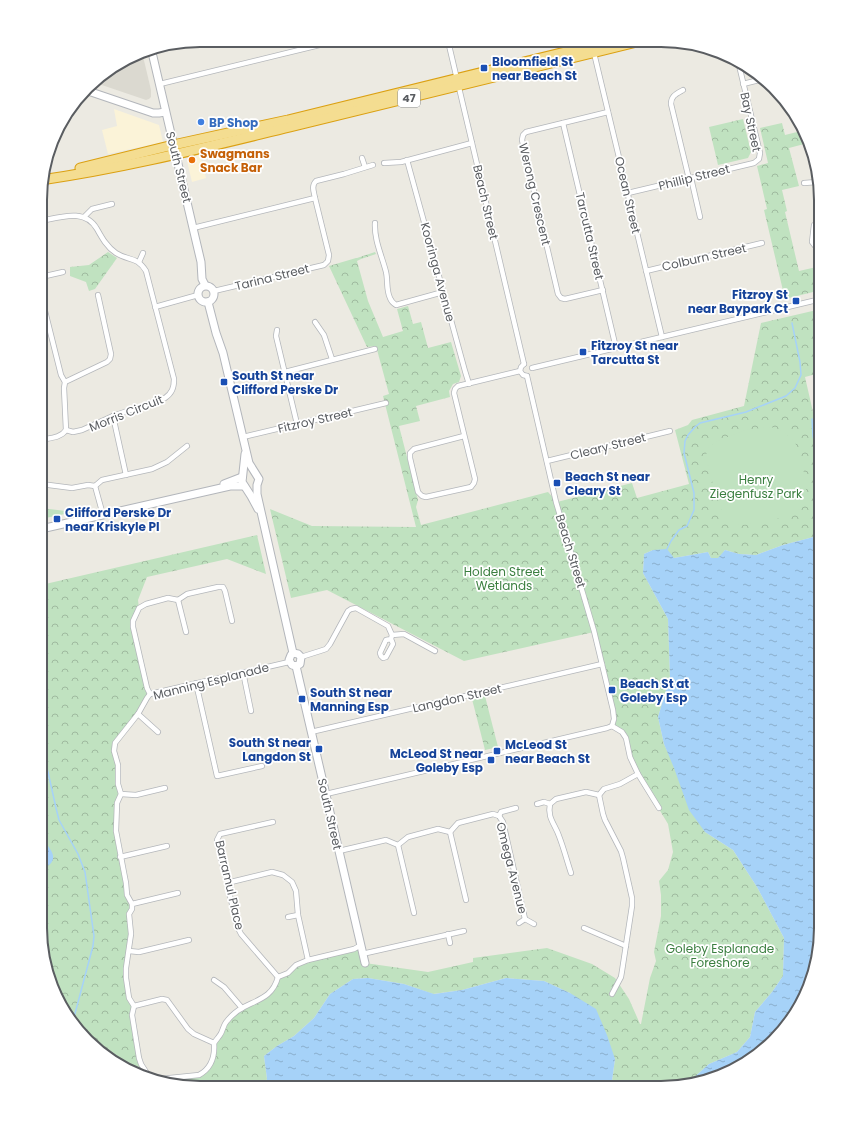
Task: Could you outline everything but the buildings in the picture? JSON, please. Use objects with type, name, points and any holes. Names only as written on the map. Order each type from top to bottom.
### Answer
[{"type":"highway","name":"47","points":[[458,83],[588,47]]},
{"type":"highway","name":"47","points":[[49,177],[174,150],[288,120],[618,47]]},
{"type":"street","points":[[160,84],[311,47]]},
{"type":"street","name":"Beach Street","points":[[449,47],[524,364]]},
{"type":"street","name":"Ocean Street","points":[[594,53],[662,337]]},
{"type":"street","name":"South Street","points":[[153,55],[201,262],[202,279],[205,285]]},
{"type":"street","name":"Bay Street","points":[[740,70],[760,153],[759,159]]},
{"type":"street","points":[[743,84],[756,81]]},
{"type":"street","points":[[683,90],[674,95],[670,104],[700,217]]},
{"type":"street","points":[[92,92],[153,113],[165,112]]},
{"type":"street","name":"Werong Crescent","points":[[603,290],[565,299],[561,298],[558,294],[522,140],[523,135],[526,132],[608,112]]},
{"type":"street","name":"Tarcutta Street","points":[[563,123],[616,348]]},
{"type":"street","points":[[384,163],[401,162],[472,144]]},
{"type":"street","points":[[362,158],[365,167]]},
{"type":"street","name":"Phillip Street","points":[[628,193],[754,163],[759,159]]},
{"type":"street","name":"Kooringa Avenue","points":[[407,160],[469,384]]},
{"type":"street","points":[[193,228],[316,198],[313,189],[316,181],[373,165]]},
{"type":"street","points":[[804,183],[813,182]]},
{"type":"street","name":"Tarina Street","points":[[214,291],[324,264],[328,261],[329,255],[316,198]]},
{"type":"street","points":[[84,217],[92,209],[112,204]]},
{"type":"street","points":[[47,220],[76,215],[84,217],[96,227],[109,248],[116,253],[139,262],[143,253]]},
{"type":"street","points":[[375,223],[374,232],[386,274],[390,299],[396,305],[443,292]]},
{"type":"street","points":[[814,225],[812,242],[814,245]]},
{"type":"street","name":"Colburn Street","points":[[646,271],[762,243]]},
{"type":"street","name":"Morris Circuit","points":[[47,439],[60,436],[64,434],[66,430],[73,432],[82,430],[113,416],[165,398],[171,394],[174,386],[174,379],[146,271],[143,265],[139,262]]},
{"type":"street","points":[[47,276],[63,272]]},
{"type":"street","points":[[205,285],[211,287],[214,291],[214,298],[208,302],[202,301],[198,295],[200,288],[205,285]]},
{"type":"street","points":[[65,382],[107,362],[110,359],[111,354],[98,295]]},
{"type":"street","points":[[155,307],[198,295]]},
{"type":"street","points":[[532,368],[814,301]]},
{"type":"street","points":[[208,302],[223,353],[249,463],[259,479],[257,494],[293,653],[289,662],[296,666],[301,662],[301,657]]},
{"type":"street","points":[[47,320],[60,375],[65,382],[66,430]]},
{"type":"street","points":[[315,322],[324,335],[332,359]]},
{"type":"street","points":[[277,330],[276,336],[297,424]]},
{"type":"street","points":[[285,372],[375,349]]},
{"type":"street","points":[[520,371],[524,364],[529,364],[532,368]]},
{"type":"street","points":[[520,371],[523,375],[527,376],[531,373],[532,368]]},
{"type":"street","points":[[464,436],[414,449],[410,453],[418,492],[422,496],[426,498],[471,486],[474,483],[475,479],[454,394],[455,389],[458,386],[520,371]]},
{"type":"street","name":"Beach Street","points":[[527,376],[556,502],[594,631],[613,710],[614,719],[612,726]]},
{"type":"street","name":"Fitzroy Street","points":[[243,437],[386,403]]},
{"type":"street","points":[[113,416],[126,475]]},
{"type":"street","name":"Cleary Street","points":[[547,461],[670,431]]},
{"type":"street","points":[[47,485],[72,488],[88,485],[95,486],[102,480],[152,469],[171,459],[187,446]]},
{"type":"street","points":[[245,449],[242,482],[263,520]]},
{"type":"street","points":[[47,527],[229,482],[243,477],[247,472],[255,473]]},
{"type":"street","points":[[47,524],[230,486],[245,486],[253,488],[257,485]]},
{"type":"street","points":[[95,486],[102,513]]},
{"type":"street","points":[[150,694],[147,688],[133,627],[133,621],[139,608],[146,604],[168,598],[178,600],[187,594],[218,587],[223,588],[225,591],[232,621]]},
{"type":"street","points":[[178,600],[186,632]]},
{"type":"street","points":[[301,657],[326,649],[348,611],[356,608],[388,626],[392,637],[404,634],[435,651]]},
{"type":"street","points":[[293,653],[298,654],[301,657]]},
{"type":"street","name":"Manning Esplanade","points":[[145,1070],[139,1058],[132,1015],[134,1006],[129,998],[126,978],[131,934],[129,914],[132,909],[132,904],[127,895],[116,832],[117,803],[121,794],[118,784],[118,765],[114,751],[115,743],[138,714],[150,694],[289,662]]},
{"type":"street","name":"Langdon Street","points":[[311,732],[602,664]]},
{"type":"street","name":"South Street","points":[[296,666],[365,963]]},
{"type":"street","points":[[243,672],[251,711]]},
{"type":"street","points":[[196,683],[217,776],[262,766]]},
{"type":"street","points":[[138,714],[158,732]]},
{"type":"street","points":[[326,794],[612,726],[622,732],[626,738],[630,757],[658,808]]},
{"type":"street","points":[[612,994],[621,977],[632,898],[624,858],[603,814],[599,795],[604,788],[620,784],[638,774]]},
{"type":"street","points":[[121,794],[136,795],[165,788]]},
{"type":"street","points":[[571,873],[548,810],[550,804],[556,799],[586,792],[599,795]]},
{"type":"street","points":[[537,804],[544,802],[550,804]]},
{"type":"street","name":"Omega Avenue","points":[[499,816],[501,812],[516,808]]},
{"type":"street","name":"Omega Avenue","points":[[450,832],[458,823],[493,814],[499,816],[503,822],[525,919],[534,924]]},
{"type":"street","name":"Barramul Place","points":[[273,822],[220,834],[217,840],[225,875],[231,882],[229,892],[238,928],[241,934],[278,977]]},
{"type":"street","points":[[398,844],[408,837],[438,829],[450,832],[466,900]]},
{"type":"street","points":[[339,850],[386,840],[398,844]]},
{"type":"street","points":[[398,844],[414,913]]},
{"type":"street","points":[[120,857],[167,846]]},
{"type":"street","points":[[231,882],[272,872],[285,872],[296,891],[298,915],[308,960]]},
{"type":"street","points":[[132,904],[178,893]]},
{"type":"street","points":[[288,917],[298,915]]},
{"type":"street","name":"Omega Avenue","points":[[519,923],[525,919]]},
{"type":"street","points":[[584,928],[626,946]]},
{"type":"street","points":[[362,954],[464,931]]},
{"type":"street","points":[[448,934],[450,943]]},
{"type":"street","points":[[129,951],[139,952],[189,940]]},
{"type":"street","points":[[214,1042],[221,1035],[227,1021],[242,1008],[266,996],[276,985],[278,977],[288,973],[296,965],[308,960],[354,950],[361,945]]},
{"type":"street","points":[[214,980],[224,987],[242,1008]]},
{"type":"street","points":[[134,1006],[162,999],[167,1000],[188,1029],[194,1034],[214,1042]]},
{"type":"street","points":[[170,1078],[199,1075],[205,1072],[209,1068],[215,1052],[214,1042]]},
{"type":"shaded area","points":[[144,58],[151,90],[151,97],[146,100],[100,84],[115,73]]},
{"type":"shaded area","points":[[114,109],[159,125],[163,142],[108,154],[102,130],[117,126]]},
{"type":"shaded area","points":[[200,155],[206,178],[192,182],[187,161],[189,157]]},
{"type":"green space","points":[[743,119],[751,152],[748,158],[718,165],[709,127]]},
{"type":"green space","points":[[782,123],[785,135],[797,132],[803,144],[789,148],[799,186],[782,190],[787,211],[785,212],[799,271],[814,268],[814,292],[785,299],[764,210],[767,209],[757,166],[768,163],[760,128]]},
{"type":"green space","points":[[108,252],[117,258],[95,289],[89,291],[86,282],[70,276],[70,267],[89,265]]},
{"type":"green space","points":[[375,252],[376,254],[357,261],[368,301],[383,337],[403,331],[397,309],[408,306],[413,324],[421,322],[428,348],[451,342],[461,376],[459,382],[453,384],[449,391],[450,397],[416,406],[420,421],[399,426],[418,500],[416,507],[421,525],[548,492],[557,502],[632,483],[637,498],[689,484],[675,430],[688,425],[692,420],[744,406],[761,323],[814,311],[814,375],[805,377],[814,416],[814,537],[783,545],[756,555],[739,554],[725,550],[719,558],[711,558],[708,552],[674,558],[653,550],[644,554],[643,573],[668,619],[670,677],[658,717],[664,744],[705,832],[733,850],[757,887],[784,938],[783,976],[755,1012],[750,1037],[737,1052],[709,1064],[694,1077],[671,1081],[612,1081],[615,1059],[570,993],[544,981],[506,978],[462,990],[433,994],[404,984],[368,978],[353,979],[330,994],[314,1018],[294,1036],[264,1056],[266,1081],[190,1081],[170,1078],[199,1075],[209,1068],[214,1043],[224,1025],[242,1008],[266,996],[278,977],[296,965],[361,945],[365,963],[428,972],[473,962],[473,958],[547,948],[592,964],[615,978],[629,999],[640,1024],[650,978],[656,961],[654,952],[661,916],[659,881],[668,870],[673,852],[668,824],[638,774],[630,757],[626,738],[612,726],[614,719],[594,632],[464,661],[327,590],[291,598],[270,509],[312,526],[416,527],[383,396],[389,394],[376,346],[367,347],[329,266]]},
{"type":"green space","name":"Henry Ziegenfusz Park","points":[[771,427],[783,431],[795,442],[803,466],[807,497],[803,506],[795,513],[767,522],[740,525],[731,521],[722,512],[706,457],[707,449],[715,442],[745,430]]},
{"type":"green space","points":[[47,509],[74,512],[47,518]]},
{"type":"green space","points":[[257,535],[266,574],[227,559],[147,577],[138,600],[139,608],[133,621],[150,694],[115,743],[121,790],[117,803],[116,831],[127,895],[132,904],[129,914],[131,928],[126,968],[129,997],[133,1003],[132,1015],[139,1058],[146,1071],[115,1055],[99,1043],[85,1029],[73,1013],[63,995],[55,977],[50,958],[47,938],[47,584]]},
{"type":"green space","points":[[485,696],[498,747],[485,750],[472,699]]},
{"type":"water","points":[[814,537],[813,948],[806,977],[798,995],[788,1013],[776,1029],[762,1043],[746,1055],[710,1073],[694,1077],[709,1064],[737,1052],[750,1037],[755,1012],[783,976],[784,938],[757,887],[733,850],[705,832],[689,810],[664,744],[658,717],[670,677],[668,619],[643,573],[644,554],[653,550],[667,549],[674,558],[708,552],[711,558],[718,558],[725,550],[739,554],[756,555],[783,545]]},
{"type":"water","points":[[47,845],[53,855],[52,862],[48,866]]},
{"type":"water","points":[[368,978],[404,984],[434,994],[462,990],[506,978],[544,981],[570,993],[596,1009],[615,1059],[612,1081],[266,1081],[264,1056],[294,1036],[314,1018],[330,994],[353,979]]},
{"type":"waterway","points":[[667,549],[679,530],[687,526],[694,510],[694,493],[684,453],[685,441],[688,435],[700,423],[746,412],[786,396],[795,388],[801,375],[800,362],[792,323]]},
{"type":"waterway","points":[[812,419],[814,440]]},
{"type":"waterway","points":[[47,769],[59,820],[78,854],[85,872],[94,936],[93,946],[75,1015]]},
{"type":"place","name":"Bloomfield St near Beach St","points":[[484,68]]},
{"type":"place","name":"BP Shop","points":[[201,122]]},
{"type":"place","name":"Swagmans Snack Bar","points":[[192,160]]},
{"type":"place","name":"Fitzroy St near Baypark Ct","points":[[796,301]]},
{"type":"place","name":"Fitzroy St near Tarcutta St","points":[[583,352]]},
{"type":"place","name":"South St near Clifford Perske Dr","points":[[224,382]]},
{"type":"place","name":"Beach St near Cleary St","points":[[557,483]]},
{"type":"place","name":"Clifford Perske Dr near Kriskyle Pl","points":[[57,519]]},
{"type":"place","name":"Beach St at Goleby Esp","points":[[612,690]]},
{"type":"place","name":"South St near Manning Esp","points":[[302,699]]},
{"type":"place","name":"South St near Langdon St","points":[[319,749]]},
{"type":"place","name":"McLeod St near Beach St","points":[[497,751]]},
{"type":"place","name":"McLeod St near Goleby Esp","points":[[491,760]]},
{"type":"park label","name":"Holden Street Wetlands","points":[[504,578]]},
{"type":"park label","name":"Goleby Esplanade Foreshore","points":[[720,955]]}]
